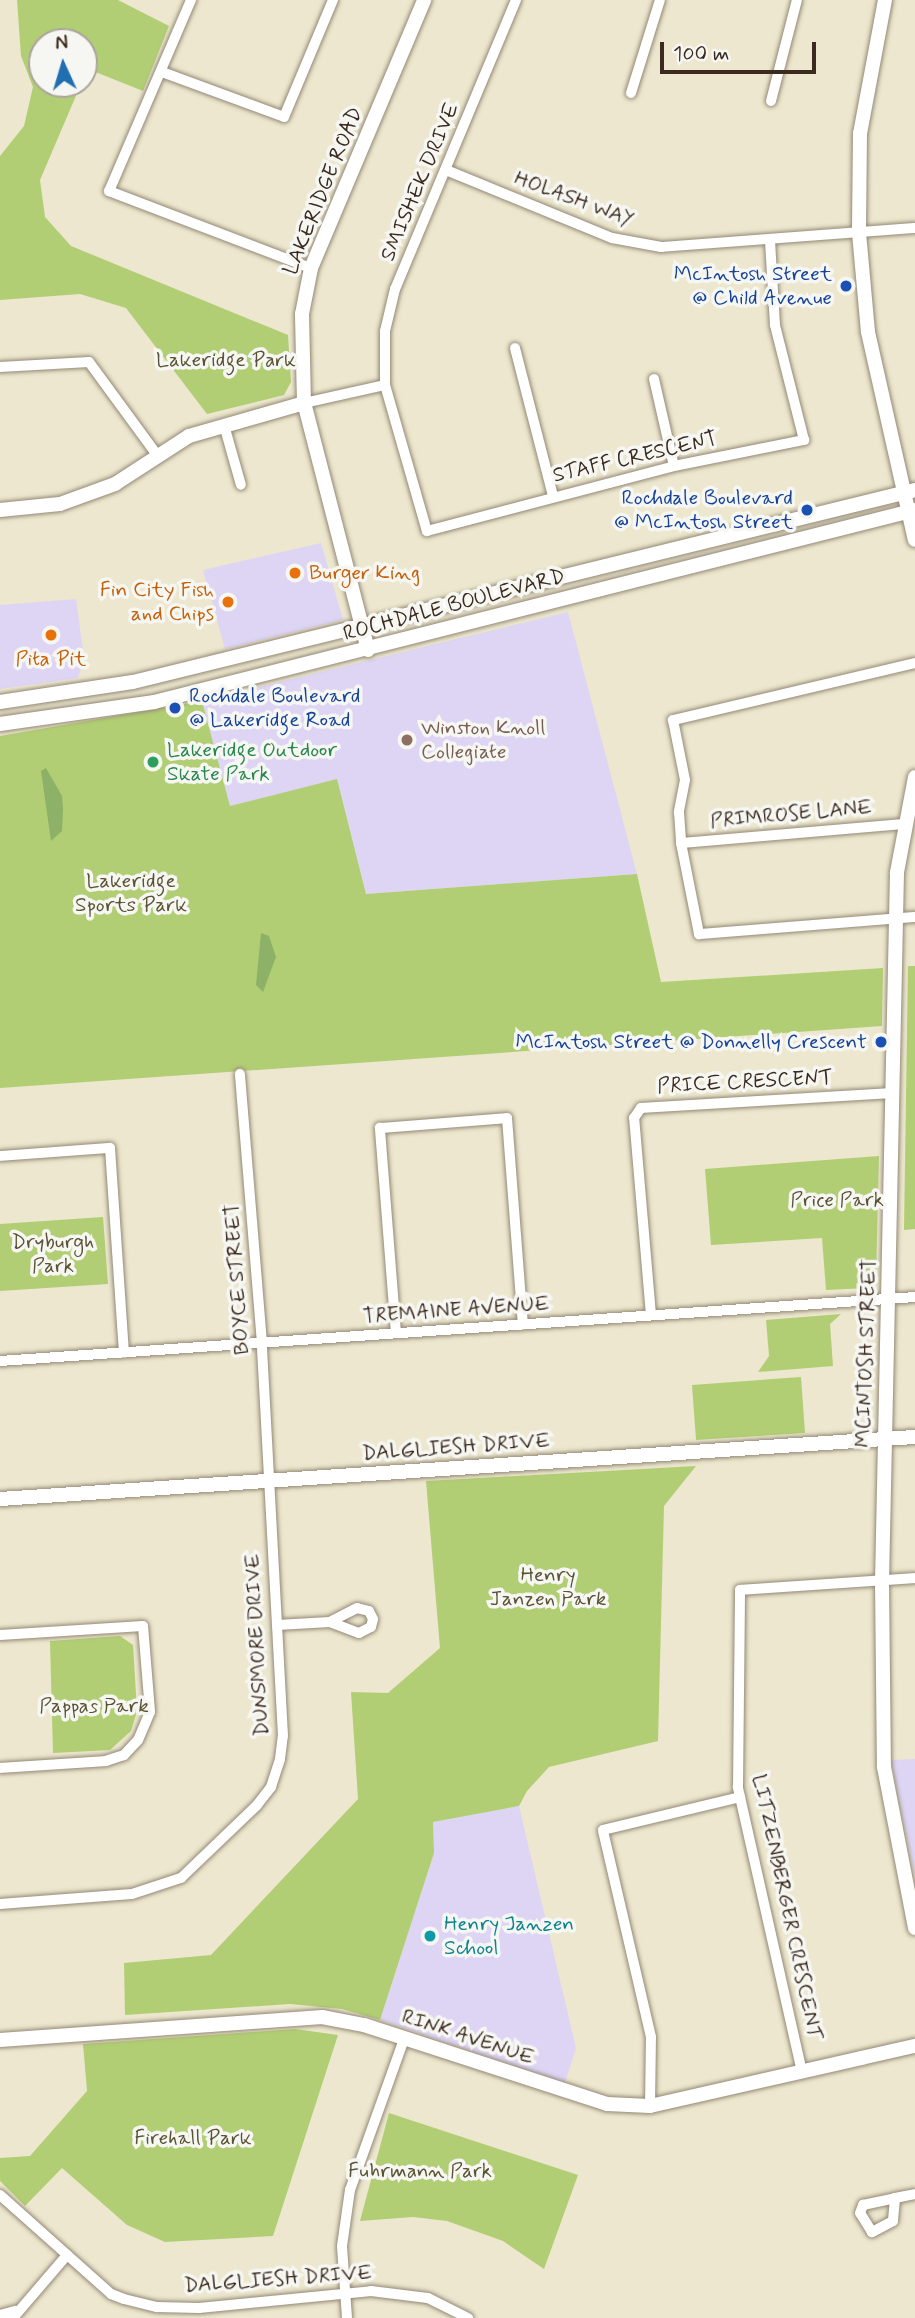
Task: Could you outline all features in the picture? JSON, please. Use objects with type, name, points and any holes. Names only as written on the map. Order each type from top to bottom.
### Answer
[{"type":"street","points":[[191,0],[109,191],[311,268]]},
{"type":"street","points":[[162,72],[284,117],[333,0]]},
{"type":"street","name":"LAKERIDGE ROAD","points":[[368,650],[304,403],[302,314],[311,268],[424,0]]},
{"type":"street","name":"SMISHEK DRIVE","points":[[385,385],[385,331],[395,289],[516,0]]},
{"type":"street","points":[[631,93],[660,0]]},
{"type":"street","points":[[771,101],[797,0]]},
{"type":"street","points":[[885,0],[860,133],[859,233],[868,332],[909,491],[915,540]]},
{"type":"street","name":"HOLASH WAY","points":[[446,170],[612,238],[661,247],[915,228]]},
{"type":"street","name":"STAFF CRESCENT","points":[[385,385],[427,531],[674,466],[803,439],[775,324],[770,240]]},
{"type":"street","points":[[515,348],[553,496]]},
{"type":"street","points":[[0,367],[89,362],[158,455]]},
{"type":"street","points":[[654,379],[674,466]]},
{"type":"street","points":[[0,510],[60,504],[115,484],[189,436],[304,403],[385,385]]},
{"type":"street","points":[[224,425],[241,485]]},
{"type":"street","name":"ROCHDALE BOULEVARD","points":[[0,702],[133,682],[362,629],[909,491]]},
{"type":"street","name":"ROCHDALE BOULEVARD","points":[[0,724],[154,702],[911,511]]},
{"type":"street","points":[[915,663],[673,720],[685,780],[679,813],[681,843],[699,934],[915,917]]},
{"type":"street","name":"MCINTOSH STREET","points":[[915,777],[904,824],[895,920],[882,1582],[884,1767],[915,1928]]},
{"type":"street","name":"PRIMROSE LANE","points":[[681,843],[904,824]]},
{"type":"street","name":"BOYCE STREET","points":[[240,1074],[262,1343],[267,1480]]},
{"type":"street","name":"PRICE CRESCENT","points":[[651,1315],[634,1118],[641,1108],[892,1093]]},
{"type":"street","points":[[396,1333],[380,1128],[507,1118],[523,1324]]},
{"type":"street","points":[[0,1156],[110,1148],[124,1353]]},
{"type":"street","name":"TREMAINE AVENUE","points":[[0,1362],[915,1297]]},
{"type":"street","name":"DALGLIESH DRIVE","points":[[0,1499],[915,1437]]},
{"type":"street","name":"DUNSMORE DRIVE","points":[[0,1904],[132,1894],[161,1888],[198,1866],[271,1787],[283,1737],[267,1480]]},
{"type":"street","name":"LITZENBERGER CRESCENT","points":[[802,2072],[740,1797],[740,1590],[915,1578]]},
{"type":"street","points":[[277,1625],[330,1622]]},
{"type":"street","points":[[0,1635],[143,1626],[150,1712],[138,1740],[124,1755],[106,1761],[0,1768]]},
{"type":"street","points":[[650,2106],[651,2037],[603,1830],[740,1797]]},
{"type":"street","name":"RINK AVENUE","points":[[0,2040],[321,2017],[364,2025],[607,2104],[650,2106],[915,2046]]},
{"type":"street","points":[[347,2318],[342,2246],[350,2190],[404,2039]]},
{"type":"street","points":[[895,2198],[915,2194]]},
{"type":"street","name":"DALGLIESH DRIVE","points":[[0,2195],[111,2294],[157,2307],[200,2313],[371,2291],[428,2298],[468,2318]]},
{"type":"street","points":[[0,2315],[14,2314],[67,2255]]},
{"type":"shaded area","points":[[321,543],[343,620],[225,649],[203,570]]},
{"type":"shaded area","points":[[76,599],[84,658],[78,678],[0,689],[0,605]]},
{"type":"shaded area","name":"Winston Knoll Collegiate","points":[[568,612],[637,874],[366,894],[337,780],[230,806],[202,701]]},
{"type":"shaded area","points":[[915,1759],[915,1876],[891,1760]]},
{"type":"shaded area","points":[[519,1806],[576,2048],[565,2083],[380,2020],[434,1853],[433,1822]]},
{"type":"green space","name":"Lakeridge Park","points":[[17,0],[118,0],[169,26],[143,91],[98,73],[98,28],[28,28],[28,74],[21,56]]},
{"type":"green space","name":"Lakeridge Park","points":[[30,98],[75,98],[40,180],[45,217],[71,246],[288,335],[291,382],[284,395],[207,414],[126,308],[80,294],[0,300],[0,156],[24,126]]},
{"type":"green space","name":"Lakeridge Sports Park","points":[[202,701],[230,806],[337,779],[366,894],[637,874],[661,982],[883,968],[882,1026],[0,1088],[0,736]]},
{"type":"green space","points":[[46,768],[62,796],[63,809],[62,831],[51,841],[41,771]]},
{"type":"green space","points":[[261,933],[269,936],[276,957],[263,992],[256,985]]},
{"type":"green space","points":[[908,966],[915,966],[915,1229],[904,1230]]},
{"type":"green space","name":"Price Park","points":[[879,1156],[876,1280],[868,1288],[826,1290],[822,1238],[711,1245],[705,1169]]},
{"type":"green space","name":"Dryburgh Park","points":[[103,1217],[108,1284],[0,1291],[0,1224]]},
{"type":"green space","points":[[841,1314],[830,1324],[833,1366],[758,1372],[769,1356],[766,1320]]},
{"type":"green space","points":[[801,1377],[805,1433],[696,1440],[692,1385]]},
{"type":"green space","name":"Henry Janzen Park","points":[[696,1466],[664,1506],[658,1741],[549,1767],[527,1791],[519,1806],[433,1822],[434,1853],[380,2020],[342,2009],[290,2004],[125,2015],[124,1963],[211,1955],[358,1799],[351,1692],[388,1693],[440,1648],[426,1481]]},
{"type":"green space","name":"Pappas Park","points":[[120,1636],[133,1645],[137,1711],[131,1731],[110,1750],[53,1753],[50,1641]]},
{"type":"green space","name":"Firehall Park","points":[[295,2029],[338,2035],[273,2236],[165,2242],[127,2225],[62,2168],[25,2206],[0,2181],[0,2158],[30,2156],[87,2091],[83,2044]]},
{"type":"green space","name":"Fuhrmann Park","points":[[389,2113],[578,2175],[544,2269],[503,2241],[447,2221],[413,2217],[360,2221]]},
{"type":"place","name":"McIntosh Street @ Child Avenue","points":[[846,286]]},
{"type":"place","name":"Rochdale Boulevard @ McIntosh Street","points":[[807,510]]},
{"type":"place","name":"Burger King","points":[[295,573]]},
{"type":"place","name":"Fin City Fish and Chips","points":[[228,602]]},
{"type":"place","name":"Pita Pit","points":[[51,635]]},
{"type":"place","name":"Rochdale Boulevard @ Lakeridge Road","points":[[175,708]]},
{"type":"place","name":"Winston Knoll Collegiate","points":[[407,740]]},
{"type":"place","name":"Lakeridge Outdoor Skate Park","points":[[153,762]]},
{"type":"place","name":"McIntosh Street @ Donnelly Crescent","points":[[881,1042]]},
{"type":"place","name":"Henry Janzen School","points":[[430,1936]]}]
